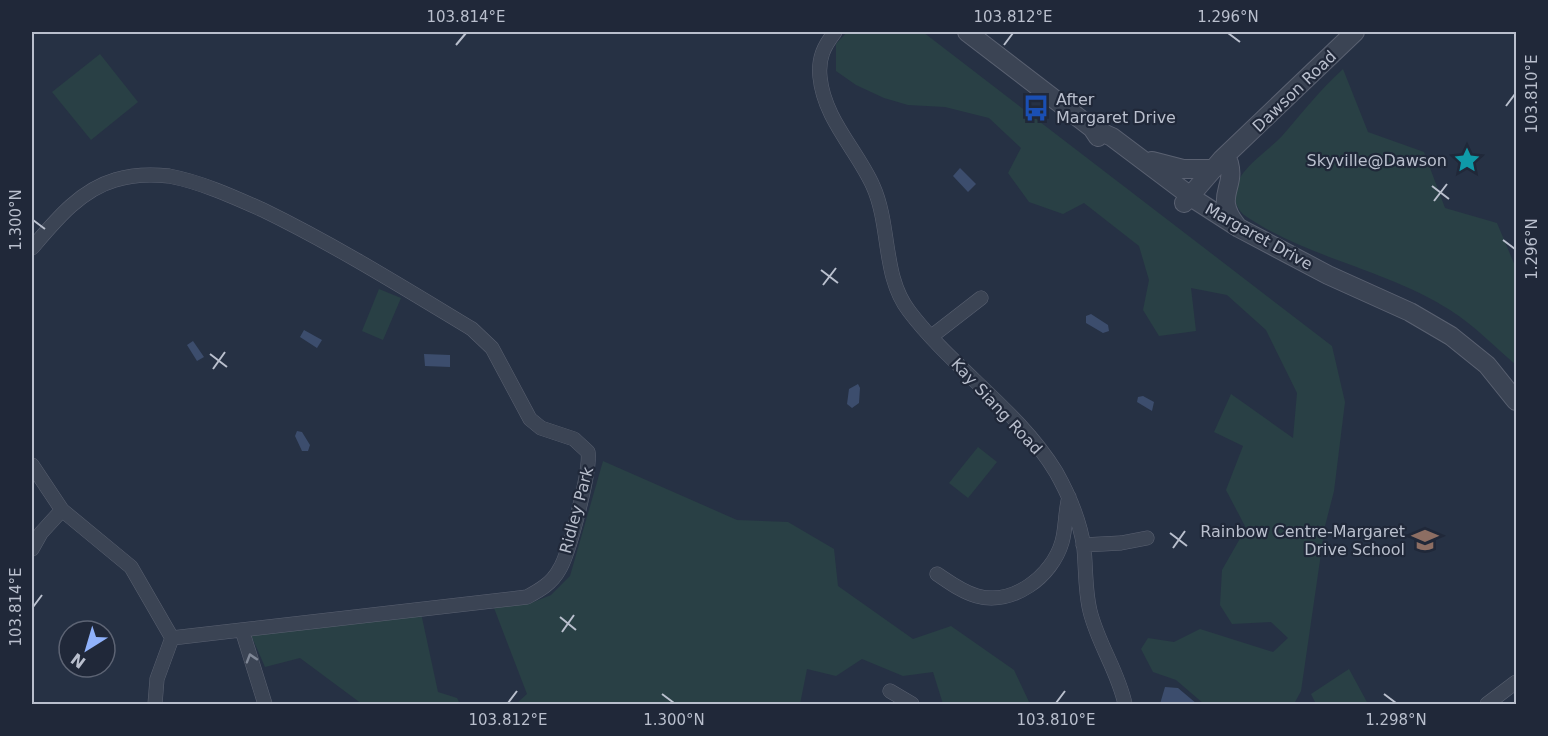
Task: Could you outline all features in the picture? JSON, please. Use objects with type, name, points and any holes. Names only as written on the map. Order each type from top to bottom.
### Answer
[{"type":"street","name":"Kay Siang Road","points":[[835,32],[822,49],[820,77],[830,112],[873,186],[885,221],[892,274],[898,295],[909,313],[1035,443],[1069,497],[1083,545],[1090,610],[1101,644],[1120,682],[1125,705]]},
{"type":"street","points":[[967,32],[1092,128],[1108,146],[1191,202]]},
{"type":"street","name":"Dawson Road","points":[[1191,202],[1225,161],[1355,32]]},
{"type":"street","points":[[1092,128],[1112,137],[1139,156],[1191,202]]},
{"type":"street","points":[[1139,156],[1183,169],[1225,161],[1230,173],[1225,198],[1226,208],[1239,228]]},
{"type":"street","name":"Ridley Park","points":[[32,248],[74,203],[93,190],[115,180],[143,176],[169,176],[231,195],[300,228],[472,329],[492,348],[530,419],[541,429],[574,439],[588,452],[588,471],[561,569],[541,590],[527,597],[172,638]]},
{"type":"street","name":"Margaret Drive","points":[[1191,202],[1328,275],[1410,312],[1451,336],[1487,365],[1516,401]]},
{"type":"street","name":"Margaret Drive","points":[[1191,202],[1258,250],[1303,270],[1328,275]]},
{"type":"street","points":[[932,336],[981,298]]},
{"type":"street","points":[[32,465],[62,510],[131,567],[172,638],[157,680],[155,705]]},
{"type":"street","points":[[936,574],[963,591],[979,597],[995,598],[1013,594],[1033,584],[1051,566],[1062,543],[1069,497]]},
{"type":"street","points":[[32,549],[41,533],[62,510]]},
{"type":"street","points":[[1083,545],[1121,543],[1147,538]]},
{"type":"street","points":[[242,630],[265,705]]},
{"type":"street","points":[[1487,705],[1516,682]]},
{"type":"street","points":[[890,691],[912,705]]},
{"type":"green space","points":[[847,32],[923,32],[1332,346],[1345,402],[1334,491],[1325,526],[1301,691],[1294,704],[1204,704],[1176,680],[1153,672],[1141,649],[1148,638],[1174,642],[1200,629],[1273,652],[1288,638],[1271,622],[1232,624],[1220,605],[1222,570],[1246,528],[1226,490],[1243,446],[1214,432],[1231,394],[1293,438],[1297,393],[1266,330],[1227,295],[1191,288],[1196,331],[1159,336],[1143,310],[1149,280],[1139,246],[1084,203],[1063,214],[1029,202],[1008,173],[1021,148],[989,118],[945,107],[908,105],[884,98],[856,85],[836,71],[836,44]]},
{"type":"green space","points":[[100,54],[138,102],[91,140],[52,92]]},
{"type":"green space","points":[[1343,69],[1368,132],[1424,152],[1445,208],[1497,223],[1516,268],[1516,365],[1450,310],[1400,284],[1268,230],[1244,215],[1238,207],[1235,201],[1237,183],[1247,168],[1282,136]]},
{"type":"green space","points":[[379,289],[401,298],[383,340],[362,331]]},
{"type":"green space","points":[[978,447],[997,462],[968,498],[949,483]]},
{"type":"green space","points":[[603,461],[737,520],[788,522],[834,549],[838,586],[913,639],[951,626],[1014,670],[1030,704],[943,704],[933,672],[903,676],[862,659],[836,676],[807,669],[800,704],[516,704],[527,694],[494,608],[531,603],[551,595],[570,576]]},
{"type":"green space","points":[[421,613],[438,692],[457,698],[460,704],[362,704],[300,658],[265,667],[251,635]]},
{"type":"green space","points":[[1349,669],[1368,704],[1316,704],[1311,694]]},
{"type":"water","points":[[960,168],[976,184],[968,192],[953,176]]},
{"type":"water","points":[[1091,314],[1108,325],[1109,331],[1103,333],[1086,323],[1086,316]]},
{"type":"water","points":[[304,330],[322,340],[317,348],[300,337]]},
{"type":"water","points":[[193,341],[204,357],[197,361],[187,345]]},
{"type":"water","points":[[424,354],[450,355],[450,367],[425,366]]},
{"type":"water","points":[[858,384],[859,403],[852,408],[847,404],[849,389]]},
{"type":"water","points":[[1143,396],[1154,402],[1152,411],[1137,402],[1138,397]]},
{"type":"water","points":[[297,431],[302,432],[310,445],[308,451],[302,451],[295,436]]},
{"type":"water","points":[[1165,687],[1178,688],[1197,704],[1160,704]]},
{"type":"place","name":"After Margaret Drive","points":[[1036,108]]},
{"type":"place","name":"Skyville@Dawson","points":[[1467,160]]},
{"type":"place","name":"Rainbow Centre-Margaret Drive School","points":[[1425,540]]}]
